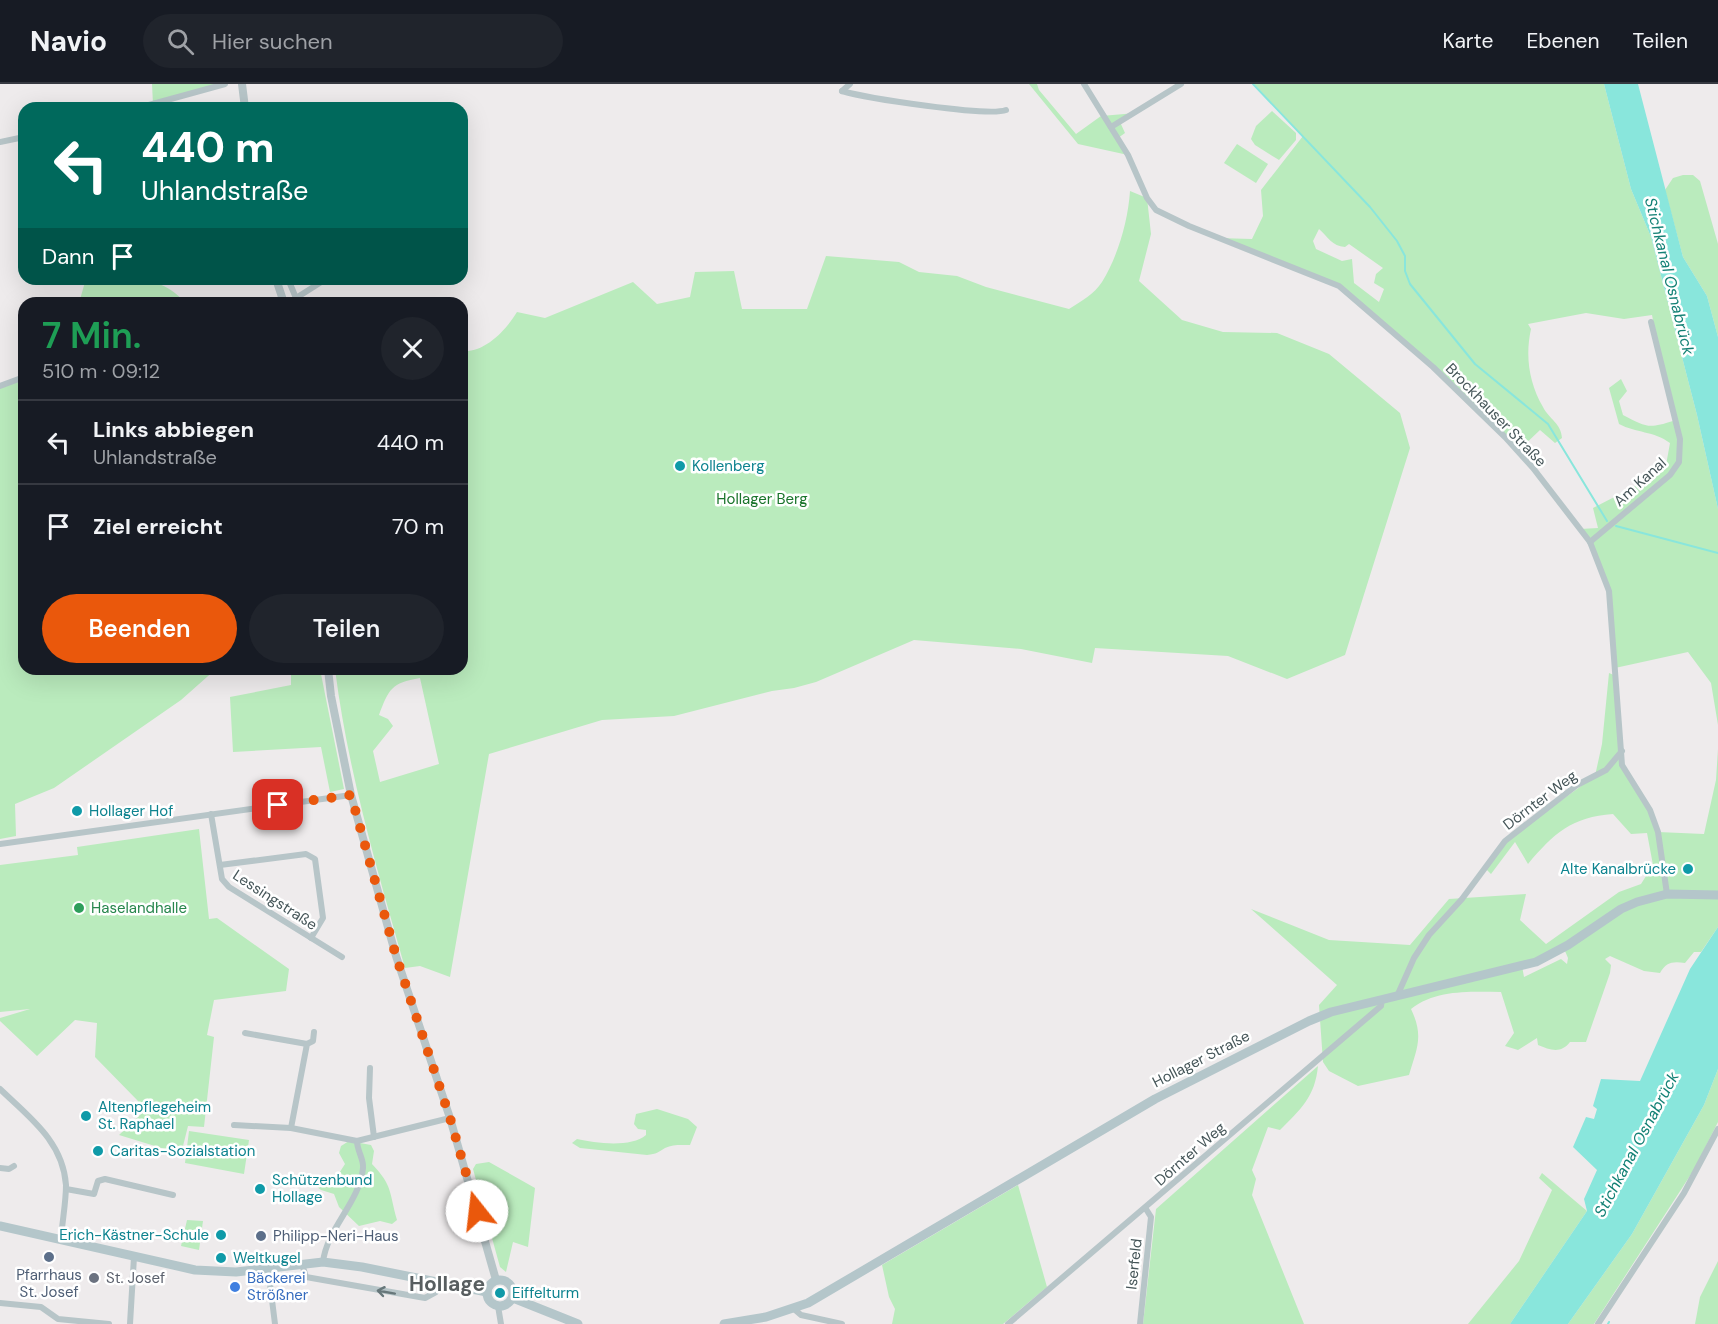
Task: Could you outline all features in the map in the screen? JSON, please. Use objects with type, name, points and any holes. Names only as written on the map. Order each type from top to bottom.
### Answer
[{"type":"main road","name":"Hollager Straße","points":[[724,1324],[740,1323],[794,1309],[832,1290],[1155,1099],[1309,1021],[1331,1012],[1398,994],[1536,962],[1568,945],[1621,909],[1667,894],[1718,895]]},
{"type":"main road","points":[[0,1226],[195,1270],[222,1272],[323,1262],[487,1292]]},
{"type":"main road","points":[[496,1280],[504,1280],[514,1291],[513,1298],[507,1304],[498,1306],[491,1302],[487,1292],[496,1280]]},
{"type":"main road","points":[[513,1298],[578,1324]]},
{"type":"street","points":[[160,102],[225,84]]},
{"type":"street","points":[[242,84],[244,102]]},
{"type":"street","points":[[850,84],[842,91],[876,99],[979,111],[998,113],[1006,110]]},
{"type":"street","points":[[1084,84],[1111,127],[1180,84]]},
{"type":"street","name":"Brockhauser Straße","points":[[1111,127],[1135,167],[1147,198],[1164,215],[1339,286],[1433,367],[1505,436],[1533,468],[1590,542],[1610,591],[1622,765],[1650,810],[1658,832],[1667,894]]},
{"type":"street","points":[[0,142],[18,138]]},
{"type":"street","points":[[301,297],[318,285]]},
{"type":"street","name":"Am Kanal","points":[[1590,542],[1670,475],[1679,462],[1680,439],[1651,322]]},
{"type":"street","points":[[0,386],[18,379]]},
{"type":"street","points":[[329,675],[333,708],[351,795],[396,956],[450,1118],[496,1280]]},
{"type":"street","name":"Dörnter Weg","points":[[1398,994],[1414,958],[1429,935],[1462,899],[1505,841],[1576,785],[1606,770],[1622,751]]},
{"type":"street","points":[[0,844],[351,795]]},
{"type":"street","name":"Lessingstraße","points":[[211,814],[222,879],[229,887],[342,957]]},
{"type":"street","points":[[220,865],[306,854],[315,859],[323,918],[311,938]]},
{"type":"street","name":"Dörnter Weg","points":[[1008,1324],[1146,1209],[1381,1006],[1382,999]]},
{"type":"street","points":[[245,1033],[307,1044],[313,1041],[314,1032]]},
{"type":"street","points":[[291,1128],[307,1044]]},
{"type":"street","points":[[370,1068],[369,1098],[374,1137]]},
{"type":"street","points":[[0,1089],[54,1143],[62,1161],[66,1189],[61,1240]]},
{"type":"street","points":[[234,1125],[291,1128],[357,1141],[450,1118]]},
{"type":"street","points":[[1598,1324],[1684,1193],[1718,1129]]},
{"type":"street","points":[[323,1262],[342,1215],[358,1186],[363,1164],[357,1141]]},
{"type":"street","points":[[0,1168],[9,1169],[14,1166]]},
{"type":"street","points":[[66,1189],[94,1194],[98,1181],[105,1179],[173,1195]]},
{"type":"street","name":"Iserfeld","points":[[1140,1324],[1150,1217],[1146,1209]]},
{"type":"street","points":[[130,1324],[134,1257]]},
{"type":"street","points":[[302,1264],[306,1276],[425,1299],[436,1292],[438,1282]]},
{"type":"street","points":[[268,1268],[275,1324]]},
{"type":"street","points":[[0,1303],[41,1307],[58,1319],[109,1324]]},
{"type":"street","points":[[498,1306],[501,1324]]},
{"type":"street","points":[[794,1309],[803,1316],[842,1324]]},
{"type":"green space","points":[[152,84],[214,84],[214,86],[160,102],[153,102]]},
{"type":"green space","points":[[1029,84],[1037,84],[1039,90],[1076,134],[1101,116],[1136,113],[1120,122],[1125,133],[1118,138],[1128,155],[1078,144]]},
{"type":"green space","points":[[1254,84],[1604,84],[1631,189],[1651,237],[1697,415],[1718,509],[1718,725],[1711,683],[1688,652],[1615,668],[1611,613],[1604,579],[1591,545],[1580,529],[1598,528],[1593,508],[1655,476],[1666,465],[1670,443],[1658,436],[1619,424],[1609,388],[1621,379],[1627,391],[1619,401],[1623,415],[1647,426],[1673,421],[1652,315],[1624,319],[1586,313],[1528,324],[1531,329],[1528,359],[1531,379],[1538,398],[1557,425],[1562,438],[1555,443],[1540,430],[1518,451],[1433,367],[1339,286],[1218,238],[1252,239],[1263,216],[1261,190],[1303,136]],"holes":[[[1319,229],[1333,243],[1345,247],[1349,244],[1383,268],[1376,274],[1374,283],[1384,289],[1379,302],[1354,283],[1352,259],[1342,261],[1316,249],[1313,241]]]},
{"type":"green space","points":[[1272,111],[1296,133],[1296,140],[1279,160],[1255,145],[1251,139],[1256,126]]},
{"type":"green space","points":[[1237,144],[1268,164],[1256,183],[1224,163]]},
{"type":"green space","points":[[1693,175],[1700,181],[1718,244],[1718,337],[1707,296],[1683,257],[1665,190],[1673,178]]},
{"type":"green space","name":"Hollager Berg","points":[[1130,191],[1147,198],[1151,234],[1139,281],[1182,320],[1223,332],[1277,333],[1329,354],[1400,413],[1410,448],[1345,655],[1287,679],[1228,656],[1095,648],[1092,663],[1021,649],[914,640],[816,682],[794,688],[772,691],[674,716],[602,720],[489,754],[450,977],[420,966],[405,968],[355,783],[336,675],[468,675],[468,351],[479,348],[494,339],[517,312],[545,318],[633,282],[657,304],[690,297],[695,272],[734,271],[742,309],[807,309],[826,256],[899,262],[919,272],[957,276],[986,287],[1069,309],[1083,300],[1102,282],[1113,261],[1124,226]],"holes":[[[420,678],[439,764],[380,782],[373,751],[393,726],[388,719],[379,715],[392,689],[403,682]]]},
{"type":"green space","points":[[84,285],[163,285],[180,297],[81,297]]},
{"type":"green space","points":[[18,378],[18,675],[209,675],[181,700],[54,788],[15,804],[16,836],[0,839],[0,386]]},
{"type":"green space","points":[[1609,673],[1616,676],[1622,765],[1650,810],[1658,832],[1704,834],[1716,780],[1718,749],[1718,927],[1701,952],[1694,952],[1685,963],[1667,964],[1660,973],[1644,971],[1610,956],[1605,959],[1611,965],[1610,973],[1586,1042],[1570,1042],[1559,1050],[1538,1045],[1537,1038],[1518,1050],[1505,1046],[1514,1033],[1501,992],[1454,993],[1432,998],[1411,1009],[1417,1027],[1418,1042],[1409,1075],[1358,1086],[1329,1071],[1323,1062],[1319,1005],[1337,985],[1251,909],[1329,940],[1410,945],[1449,899],[1526,894],[1520,920],[1546,944],[1619,892],[1641,884],[1653,865],[1647,833],[1631,834],[1613,814],[1586,819],[1565,828],[1528,864],[1515,842],[1491,874],[1486,869],[1505,841],[1595,776],[1602,744]],"holes":[[[1565,951],[1568,958],[1567,964],[1561,959],[1524,977],[1522,966]]]},
{"type":"green space","points":[[291,675],[321,675],[344,789],[330,792],[321,747],[233,752],[230,697],[291,685]]},
{"type":"green space","points":[[199,829],[209,919],[217,918],[289,969],[286,991],[214,1000],[207,1035],[214,1037],[204,1127],[188,1126],[181,1154],[119,1135],[141,1114],[138,1101],[95,1057],[97,1023],[75,1020],[37,1056],[0,1021],[0,1018],[30,1009],[0,1012],[0,865],[78,855],[77,847]]},
{"type":"green space","points":[[1318,1066],[1314,1086],[1306,1102],[1280,1130],[1268,1127],[1252,1170],[1256,1179],[1252,1195],[1304,1324],[1143,1324],[1156,1209]]},
{"type":"green space","points":[[1718,1069],[1718,1122],[1695,1168],[1594,1324],[1568,1324],[1632,1234],[1704,1105]]},
{"type":"green space","points":[[657,1109],[688,1119],[697,1127],[690,1145],[671,1146],[647,1155],[580,1148],[572,1143],[577,1139],[622,1143],[639,1139],[646,1135],[646,1130],[638,1129],[634,1124],[636,1114]]},
{"type":"green space","points":[[189,1131],[249,1140],[244,1174],[185,1163]]},
{"type":"green space","points":[[349,1141],[371,1145],[374,1151],[372,1164],[384,1178],[391,1196],[397,1220],[392,1224],[380,1221],[359,1226],[339,1207],[334,1194],[316,1186],[318,1179],[323,1175],[336,1178],[345,1164],[339,1153],[341,1146]]},
{"type":"green space","points":[[489,1162],[535,1188],[528,1247],[513,1242],[506,1272],[500,1267],[473,1169],[476,1164]]},
{"type":"green space","points":[[1542,1173],[1587,1211],[1510,1324],[1468,1324],[1519,1261],[1552,1190],[1539,1178]]},
{"type":"green space","points":[[1018,1185],[1047,1287],[1003,1324],[892,1324],[895,1309],[889,1297],[882,1265]]},
{"type":"green space","points":[[187,1220],[203,1221],[199,1250],[181,1246]]},
{"type":"green space","points":[[1718,1261],[1718,1324],[1695,1324],[1700,1297]]},
{"type":"water","name":"Stichkanal Osnabrück","points":[[1604,84],[1638,84],[1683,257],[1707,296],[1718,337],[1718,509],[1697,415],[1651,237],[1631,189]]},
{"type":"water","name":"Stichkanal Osnabrück","points":[[1718,927],[1718,1069],[1704,1105],[1632,1234],[1568,1324],[1510,1324],[1587,1211],[1584,1199],[1597,1170],[1573,1147],[1586,1117],[1594,1119],[1597,1109],[1593,1106],[1601,1079],[1640,1081],[1690,969]]},
{"type":"waterway","points":[[1253,84],[1370,207],[1397,241],[1405,256],[1405,271],[1410,284],[1475,364],[1548,424],[1607,521]]},
{"type":"waterway","points":[[1616,526],[1718,553]]},
{"type":"place","name":"Kollenberg","points":[[680,466]]},
{"type":"place","name":"Hollager Hof","points":[[77,811]]},
{"type":"place","name":"Alte Kanalbrücke","points":[[1688,869]]},
{"type":"place","name":"Haselandhalle","points":[[79,908]]},
{"type":"place","name":"Altenpflegeheim St. Raphael","points":[[86,1116]]},
{"type":"place","name":"Caritas-Sozialstation","points":[[98,1151]]},
{"type":"place","name":"Schützenbund Hollage","points":[[260,1189]]},
{"type":"place","name":"Erich-Kästner-Schule","points":[[221,1235]]},
{"type":"place","name":"Philipp-Neri-Haus","points":[[261,1236]]},
{"type":"place","name":"Pfarrhaus St. Josef","points":[[49,1257]]},
{"type":"place","name":"Weltkugel","points":[[221,1258]]},
{"type":"place","name":"St. Josef","points":[[94,1278]]},
{"type":"place","name":"Bäckerei Strößner","points":[[235,1287]]},
{"type":"place","name":"Eiffelturm","points":[[500,1293]]},
{"type":"district","name":"Hollage","points":[[447,1284]]},
{"type":"route","points":[[278,805],[351,795],[396,956],[450,1118],[477,1211]]}]
